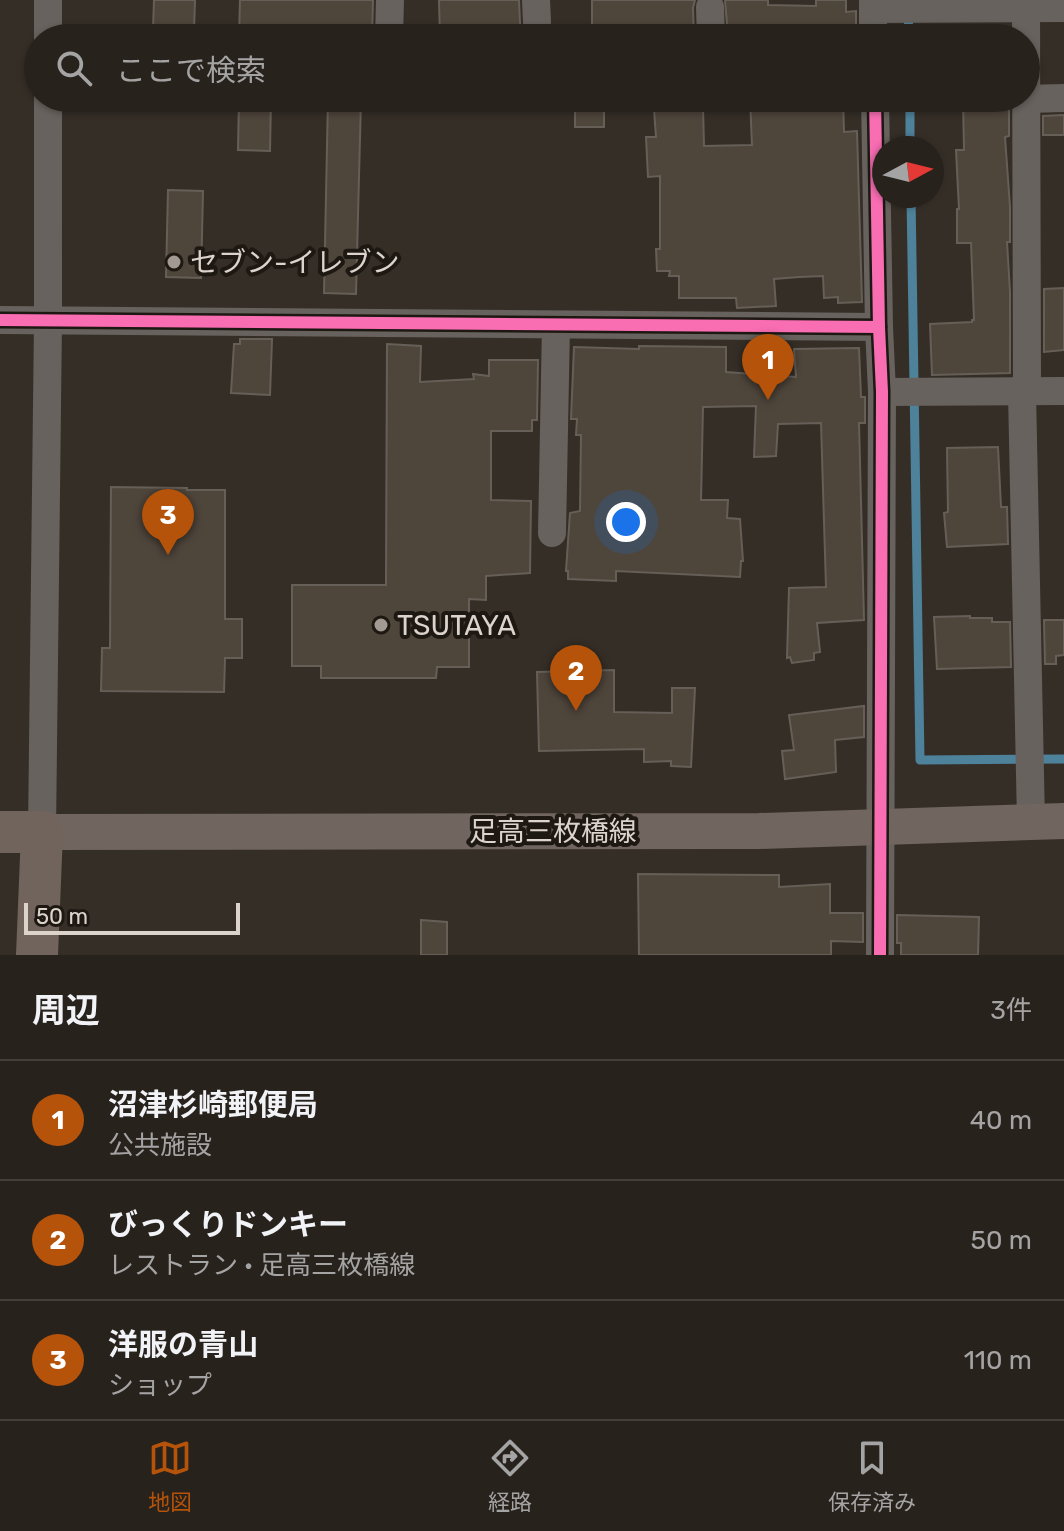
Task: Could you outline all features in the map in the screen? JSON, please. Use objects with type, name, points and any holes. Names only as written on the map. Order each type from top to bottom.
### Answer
[{"type":"highway","points":[[0,832],[42,832],[37,955]]},
{"type":"main road","name":"足高三枚橋線","points":[[42,832],[759,831],[1047,822]]},
{"type":"street","points":[[48,0],[48,24]]},
{"type":"street","points":[[389,24],[390,0]]},
{"type":"street","points":[[873,4],[1064,8]]},
{"type":"street","points":[[710,7],[711,24]]},
{"type":"street","points":[[1026,8],[1026,24]]},
{"type":"street","points":[[1040,99],[1064,98]]},
{"type":"street","points":[[42,832],[48,112]]},
{"type":"street","points":[[875,112],[882,392],[880,955]]},
{"type":"street","points":[[1026,112],[1027,379],[1022,392],[1047,822]]},
{"type":"street","points":[[0,320],[879,327]]},
{"type":"street","points":[[552,533],[556,325]]},
{"type":"street","points":[[882,392],[1064,391]]},
{"type":"building","points":[[154,0],[195,0],[194,24],[153,24]]},
{"type":"building","points":[[240,0],[373,0],[372,24],[239,24]]},
{"type":"building","points":[[439,0],[519,0],[520,24],[440,24]]},
{"type":"building","points":[[592,0],[695,0],[694,24],[592,24]]},
{"type":"building","points":[[725,0],[768,0],[768,5],[816,6],[816,0],[846,0],[846,12],[856,11],[856,24],[727,24]]},
{"type":"building","points":[[239,112],[271,112],[270,151],[238,150]]},
{"type":"building","points":[[328,112],[361,112],[356,294],[324,293]]},
{"type":"building","points":[[575,112],[604,112],[604,127],[575,127]]},
{"type":"building","points":[[654,112],[703,112],[704,146],[752,145],[751,112],[843,112],[844,132],[857,131],[862,302],[838,303],[838,297],[824,298],[823,276],[799,277],[774,279],[776,306],[737,308],[736,298],[679,298],[679,276],[669,276],[670,271],[657,271],[660,176],[648,177],[646,137],[656,137]]},
{"type":"building","points":[[963,112],[1009,112],[1009,136],[1005,137],[1010,207],[1010,242],[1007,242],[1010,373],[932,375],[930,324],[974,320],[971,243],[957,243],[956,150],[964,150]]},
{"type":"building","points":[[1064,115],[1064,135],[1043,135],[1043,116]]},
{"type":"building","points":[[168,190],[203,191],[201,278],[166,277]]},
{"type":"building","points":[[1064,288],[1064,350],[1044,352],[1044,289]]},
{"type":"building","points":[[240,339],[272,339],[270,395],[231,393],[234,344],[240,344]]},
{"type":"building","points":[[387,344],[421,346],[420,382],[474,379],[473,374],[489,376],[489,360],[538,360],[537,420],[532,420],[532,431],[491,431],[491,500],[531,501],[530,573],[486,576],[486,600],[469,599],[469,667],[437,667],[436,678],[321,678],[321,666],[292,666],[292,585],[386,585]]},
{"type":"building","points":[[639,346],[726,347],[726,372],[796,377],[794,349],[859,348],[861,397],[865,397],[865,423],[859,423],[864,620],[817,623],[820,652],[814,653],[814,660],[792,663],[790,657],[787,658],[789,588],[826,587],[821,423],[778,424],[776,456],[754,457],[756,406],[703,407],[701,500],[728,500],[727,518],[740,519],[743,561],[740,577],[616,571],[616,581],[568,579],[570,513],[580,511],[581,435],[576,435],[577,419],[571,419],[574,347],[639,349]]},
{"type":"building","points":[[998,447],[1001,507],[1007,507],[1008,544],[947,547],[944,513],[948,512],[947,448]]},
{"type":"building","points":[[111,487],[225,490],[225,619],[242,619],[242,658],[225,658],[224,692],[101,691],[102,648],[110,648]]},
{"type":"building","points":[[934,617],[992,618],[992,622],[1010,622],[1011,667],[937,669]]},
{"type":"building","points":[[1044,620],[1064,620],[1064,655],[1056,656],[1056,664],[1045,664]]},
{"type":"building","points":[[614,670],[614,712],[672,713],[672,688],[695,688],[691,767],[671,766],[671,761],[644,762],[644,749],[539,751],[537,672]]},
{"type":"building","points":[[864,706],[864,737],[835,740],[836,772],[785,779],[782,751],[794,750],[789,715]]},
{"type":"building","points":[[638,874],[779,875],[779,887],[830,884],[830,913],[863,913],[863,942],[831,941],[831,955],[639,955]]},
{"type":"building","points":[[897,915],[979,917],[978,955],[901,955],[901,943],[897,943]]},
{"type":"building","points":[[421,920],[447,922],[447,955],[421,955]]},
{"type":"waterway","points":[[908,13],[908,24]]},
{"type":"waterway","points":[[910,112],[910,136]]},
{"type":"waterway","points":[[911,208],[920,760],[1064,759]]},
{"type":"cycle path","points":[[875,112],[882,392],[880,955]]},
{"type":"cycle path","points":[[0,320],[879,327]]},
{"type":"place","name":"セブン-イレブン","points":[[174,262]]},
{"type":"place","name":"沼津杉崎郵便局","points":[[768,400]]},
{"type":"place","name":"洋服の青山","points":[[168,555]]},
{"type":"place","name":"TSUTAYA","points":[[381,625]]},
{"type":"place","name":"びっくりドンキー","points":[[576,711]]}]
